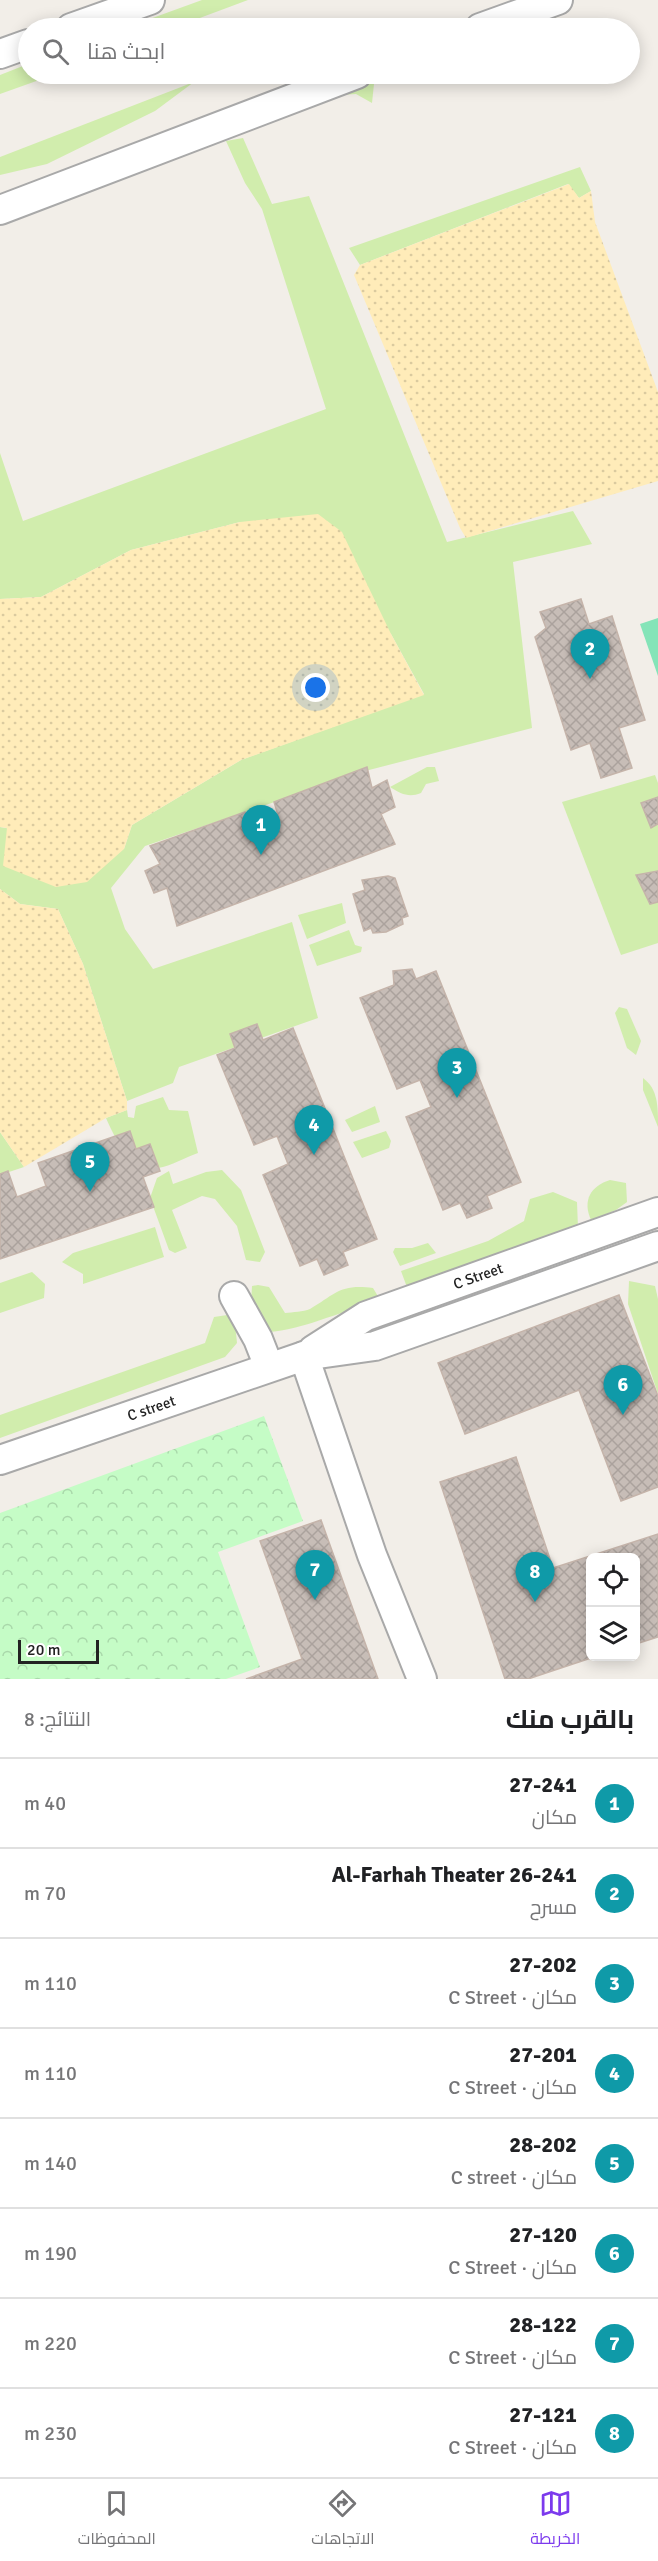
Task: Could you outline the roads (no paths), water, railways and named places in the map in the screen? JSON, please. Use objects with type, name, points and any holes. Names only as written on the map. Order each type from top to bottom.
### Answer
[{"type":"street","points":[[99,18],[150,0]]},
{"type":"street","points":[[508,18],[558,0]]},
{"type":"street","points":[[0,54],[18,48]]},
{"type":"street","points":[[0,210],[331,84]]},
{"type":"street","name":"C Street","points":[[304,1356],[366,1316],[658,1212]]},
{"type":"street","name":"C Street","points":[[304,1356],[375,1346],[658,1246]]},
{"type":"street","points":[[234,1296],[258,1339],[268,1367]]},
{"type":"street","points":[[304,1356],[372,1556],[422,1679]]},
{"type":"street","name":"C street","points":[[0,1460],[304,1356]]},
{"type":"place","name":"26-241 Al-Farhah Theater","points":[[590,679]]},
{"type":"place","name":"27-241","points":[[261,855]]},
{"type":"place","name":"27-202","points":[[457,1098]]},
{"type":"place","name":"27-201","points":[[314,1155]]},
{"type":"place","name":"28-202","points":[[90,1192]]},
{"type":"place","name":"27-120","points":[[623,1415]]},
{"type":"place","name":"28-122","points":[[315,1600]]},
{"type":"place","name":"27-121","points":[[535,1602]]}]
